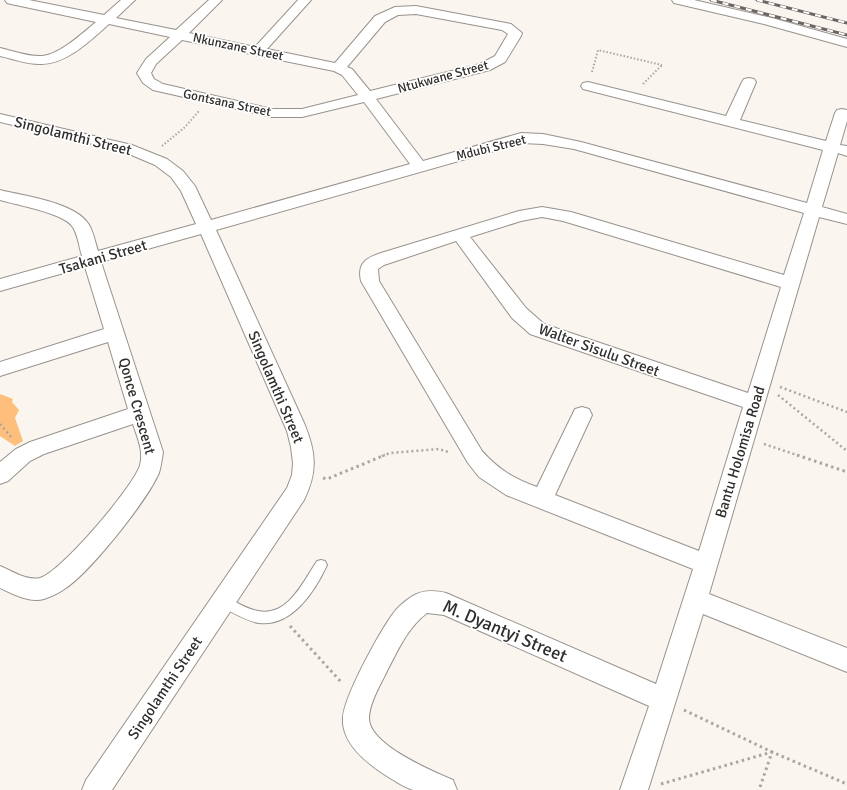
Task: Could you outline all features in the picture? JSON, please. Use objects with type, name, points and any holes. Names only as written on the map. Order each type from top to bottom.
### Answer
[{"type":"street","name":"Nkunzane Street","points":[[11,0],[338,68],[347,72],[419,166]]},
{"type":"street","points":[[0,52],[39,60],[53,59],[69,50],[129,0]]},
{"type":"street","points":[[179,35],[216,0]]},
{"type":"street","points":[[258,51],[305,0]]},
{"type":"street","points":[[678,0],[767,21],[847,43]]},
{"type":"street","name":"Ntukwane Street","points":[[338,68],[380,19],[395,11],[405,9],[506,27],[515,33],[504,54],[494,63],[485,67],[367,97]]},
{"type":"street","name":"Gontsana Street","points":[[179,35],[147,67],[144,73],[151,84],[158,87],[272,113],[292,114],[367,97]]},
{"type":"street","points":[[731,122],[749,82]]},
{"type":"street","points":[[588,86],[840,149]]},
{"type":"street","name":"Bantu Holomisa Road","points":[[634,790],[695,600],[813,210],[840,149],[842,113]]},
{"type":"street","name":"Singolamthi Street","points":[[0,118],[127,148],[161,162],[177,174],[189,190],[288,408],[304,455],[303,472],[293,499],[96,790]]},
{"type":"street","name":"Mdubi Street","points":[[206,227],[521,138],[542,138],[576,145],[847,219]]},
{"type":"street","name":"Qonce Crescent","points":[[0,195],[64,212],[77,219],[81,225],[152,452],[150,471],[141,486],[72,569],[55,583],[44,588],[31,589],[0,577]]},
{"type":"street","points":[[706,564],[542,500],[514,488],[487,471],[478,460],[370,281],[367,273],[368,268],[373,263],[533,213],[553,213],[790,283]]},
{"type":"street","name":"Tsakani Street","points":[[0,285],[206,227]]},
{"type":"street","name":"Walter Sisulu Street","points":[[460,235],[519,313],[537,329],[754,403]]},
{"type":"street","points":[[0,369],[115,333]]},
{"type":"street","points":[[0,475],[23,455],[37,448],[140,414]]},
{"type":"street","points":[[542,500],[582,415]]},
{"type":"street","points":[[695,600],[847,660]]},
{"type":"street","name":"M. Dyantyi Street","points":[[443,790],[400,768],[366,744],[358,730],[356,717],[360,702],[393,634],[402,621],[420,604],[431,602],[446,604],[664,700]]},
{"type":"lane","points":[[224,602],[259,617],[281,615],[292,608],[321,565]]},
{"type":"path","points":[[588,86],[598,50],[662,65],[630,96]]},
{"type":"path","points":[[151,157],[185,126],[210,99]]},
{"type":"path","points":[[761,380],[847,412]]},
{"type":"path","points":[[761,380],[847,451]]},
{"type":"path","points":[[744,437],[847,472]]},
{"type":"path","points":[[303,472],[327,479],[390,453],[439,449],[478,460]]},
{"type":"path","points":[[281,615],[360,702]]},
{"type":"path","points":[[664,700],[772,752],[847,784]]},
{"type":"path","points":[[657,786],[772,752]]},
{"type":"path","points":[[759,790],[772,752]]},
{"type":"shaded area","points":[[0,394],[13,399],[12,402],[19,410],[15,418],[23,441],[15,446],[0,436]]},
{"type":"railway","points":[[711,0],[847,35]]},
{"type":"railway","points":[[757,0],[847,23]]}]
